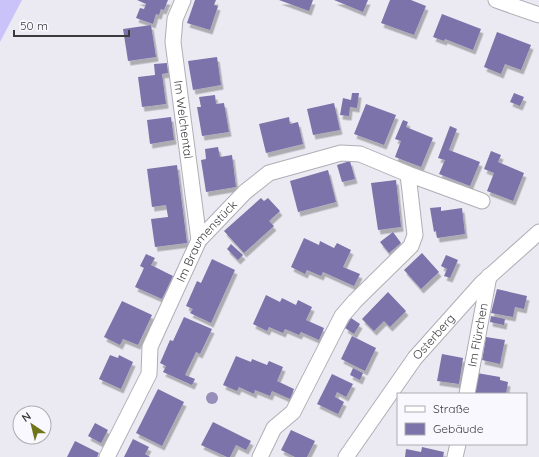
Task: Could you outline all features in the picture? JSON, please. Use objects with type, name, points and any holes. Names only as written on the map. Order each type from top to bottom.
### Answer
[{"type":"street","name":"Im Welchental","points":[[183,0],[176,19],[173,42],[199,240]]},
{"type":"street","points":[[496,0],[539,15]]},
{"type":"street","name":"Im Braumenstück","points":[[107,457],[149,374],[150,347],[199,240],[245,192],[269,173],[340,153],[360,154],[408,174],[482,201]]},
{"type":"street","points":[[260,457],[274,428],[293,412],[342,316],[355,301],[411,246],[415,235],[408,174]]},
{"type":"street","name":"Osterberg","points":[[346,457],[415,358],[489,276],[539,232]]},
{"type":"street","name":"Im Flürchen","points":[[467,393],[489,276]]},
{"type":"street","points":[[456,457],[458,445]]},
{"type":"shaded area","points":[[0,0],[22,0],[0,42]]},
{"type":"building","points":[[137,0],[168,0],[164,10],[161,9],[159,15],[156,14],[153,24],[136,18],[140,8],[144,9],[146,4]]},
{"type":"building","points":[[195,0],[216,0],[214,5],[218,6],[210,30],[187,23]]},
{"type":"building","points":[[279,0],[313,0],[309,11]]},
{"type":"building","points":[[334,0],[368,0],[363,12]]},
{"type":"building","points":[[390,0],[411,0],[426,6],[414,35],[381,23]]},
{"type":"building","points":[[442,14],[481,29],[473,50],[445,39],[444,41],[433,37]]},
{"type":"building","points":[[151,25],[156,57],[128,61],[123,29]]},
{"type":"building","points":[[497,32],[531,45],[521,70],[505,64],[501,74],[484,67]]},
{"type":"building","points":[[217,57],[221,85],[193,90],[188,61]]},
{"type":"building","points":[[167,63],[168,73],[162,74],[166,104],[142,107],[138,77],[155,75],[154,64]]},
{"type":"building","points":[[352,93],[359,93],[357,108],[350,107],[349,116],[340,115],[343,98],[351,100]]},
{"type":"building","points":[[514,93],[524,97],[520,106],[510,102]]},
{"type":"building","points":[[215,95],[216,104],[224,103],[229,132],[202,136],[197,107],[201,107],[199,97]]},
{"type":"building","points":[[334,103],[340,130],[313,135],[307,109]]},
{"type":"building","points":[[366,104],[396,115],[384,145],[354,134]]},
{"type":"building","points":[[171,117],[174,140],[150,144],[147,120]]},
{"type":"building","points":[[289,117],[290,124],[298,122],[303,144],[266,153],[259,124]]},
{"type":"building","points":[[403,120],[408,122],[406,127],[433,138],[421,167],[395,157],[401,141],[395,139]]},
{"type":"building","points":[[450,126],[457,129],[449,150],[480,162],[470,186],[439,174],[445,160],[438,158]]},
{"type":"building","points":[[218,147],[220,157],[232,155],[236,187],[206,192],[201,160],[206,159],[205,149]]},
{"type":"building","points":[[491,151],[501,155],[498,162],[524,173],[513,201],[487,191],[494,173],[484,169]]},
{"type":"building","points":[[350,161],[355,179],[342,182],[337,165]]},
{"type":"building","points":[[177,165],[187,243],[155,247],[151,219],[168,217],[166,205],[152,207],[147,169]]},
{"type":"building","points":[[328,170],[336,202],[298,212],[290,181]]},
{"type":"building","points":[[396,180],[401,227],[378,230],[371,183]]},
{"type":"building","points":[[261,198],[264,201],[268,198],[280,211],[269,221],[274,226],[244,253],[224,231]]},
{"type":"building","points":[[441,207],[441,211],[462,208],[465,234],[437,238],[436,231],[434,232],[430,208]]},
{"type":"building","points":[[393,232],[401,243],[389,253],[380,242]]},
{"type":"building","points":[[304,238],[319,245],[320,241],[334,248],[337,243],[351,250],[343,267],[360,274],[354,286],[323,272],[321,276],[307,270],[305,274],[291,267]]},
{"type":"building","points":[[231,244],[243,255],[238,260],[227,249]]},
{"type":"building","points":[[422,253],[439,272],[421,289],[404,270]]},
{"type":"building","points":[[146,254],[155,258],[151,265],[173,276],[162,299],[135,287],[144,268],[140,266]]},
{"type":"building","points":[[446,255],[458,260],[450,278],[444,276],[447,269],[441,266]]},
{"type":"building","points":[[212,259],[235,270],[211,323],[190,313],[193,309],[186,306],[197,281],[201,283]]},
{"type":"building","points":[[497,289],[527,296],[524,309],[515,307],[513,317],[491,313]]},
{"type":"building","points":[[388,292],[406,311],[390,327],[384,321],[374,331],[362,319]]},
{"type":"building","points":[[266,295],[280,302],[282,298],[296,305],[298,300],[312,307],[306,320],[324,328],[319,340],[301,332],[299,335],[285,329],[283,333],[269,327],[267,331],[253,324]]},
{"type":"building","points":[[122,301],[152,315],[138,345],[123,339],[120,345],[104,337]]},
{"type":"building","points":[[491,316],[505,319],[504,325],[490,322]]},
{"type":"building","points":[[184,317],[212,329],[200,354],[196,352],[185,375],[195,379],[192,385],[163,372],[166,366],[160,363],[170,340],[173,341]]},
{"type":"building","points":[[351,318],[360,324],[354,334],[345,328]]},
{"type":"building","points":[[352,336],[376,348],[365,371],[341,359]]},
{"type":"building","points":[[486,337],[505,340],[500,364],[482,360]]},
{"type":"building","points":[[442,354],[463,358],[459,384],[437,381]]},
{"type":"building","points":[[110,355],[118,358],[119,355],[133,362],[121,389],[99,379]]},
{"type":"building","points":[[236,356],[251,362],[252,359],[267,365],[269,361],[283,367],[277,381],[294,389],[290,399],[272,391],[270,396],[255,390],[254,394],[239,387],[237,391],[223,385]]},
{"type":"building","points":[[353,368],[363,373],[360,380],[350,375]]},
{"type":"building","points":[[477,373],[500,377],[500,380],[508,382],[506,393],[474,393]]},
{"type":"building","points":[[332,374],[353,384],[346,397],[337,392],[335,397],[344,402],[338,414],[317,404]]},
{"type":"building","points":[[158,389],[184,402],[162,446],[136,433]]},
{"type":"building","points":[[213,422],[251,441],[246,450],[236,445],[230,457],[227,457],[201,445]]},
{"type":"building","points":[[95,423],[108,430],[101,443],[88,436]]},
{"type":"building","points":[[291,430],[315,441],[307,457],[295,457],[281,450]]},
{"type":"building","points":[[133,439],[149,447],[145,454],[150,457],[124,457]]},
{"type":"building","points":[[75,441],[99,453],[97,457],[67,457]]},
{"type":"building","points":[[422,447],[444,452],[443,457],[405,457],[406,449],[421,452]]}]
